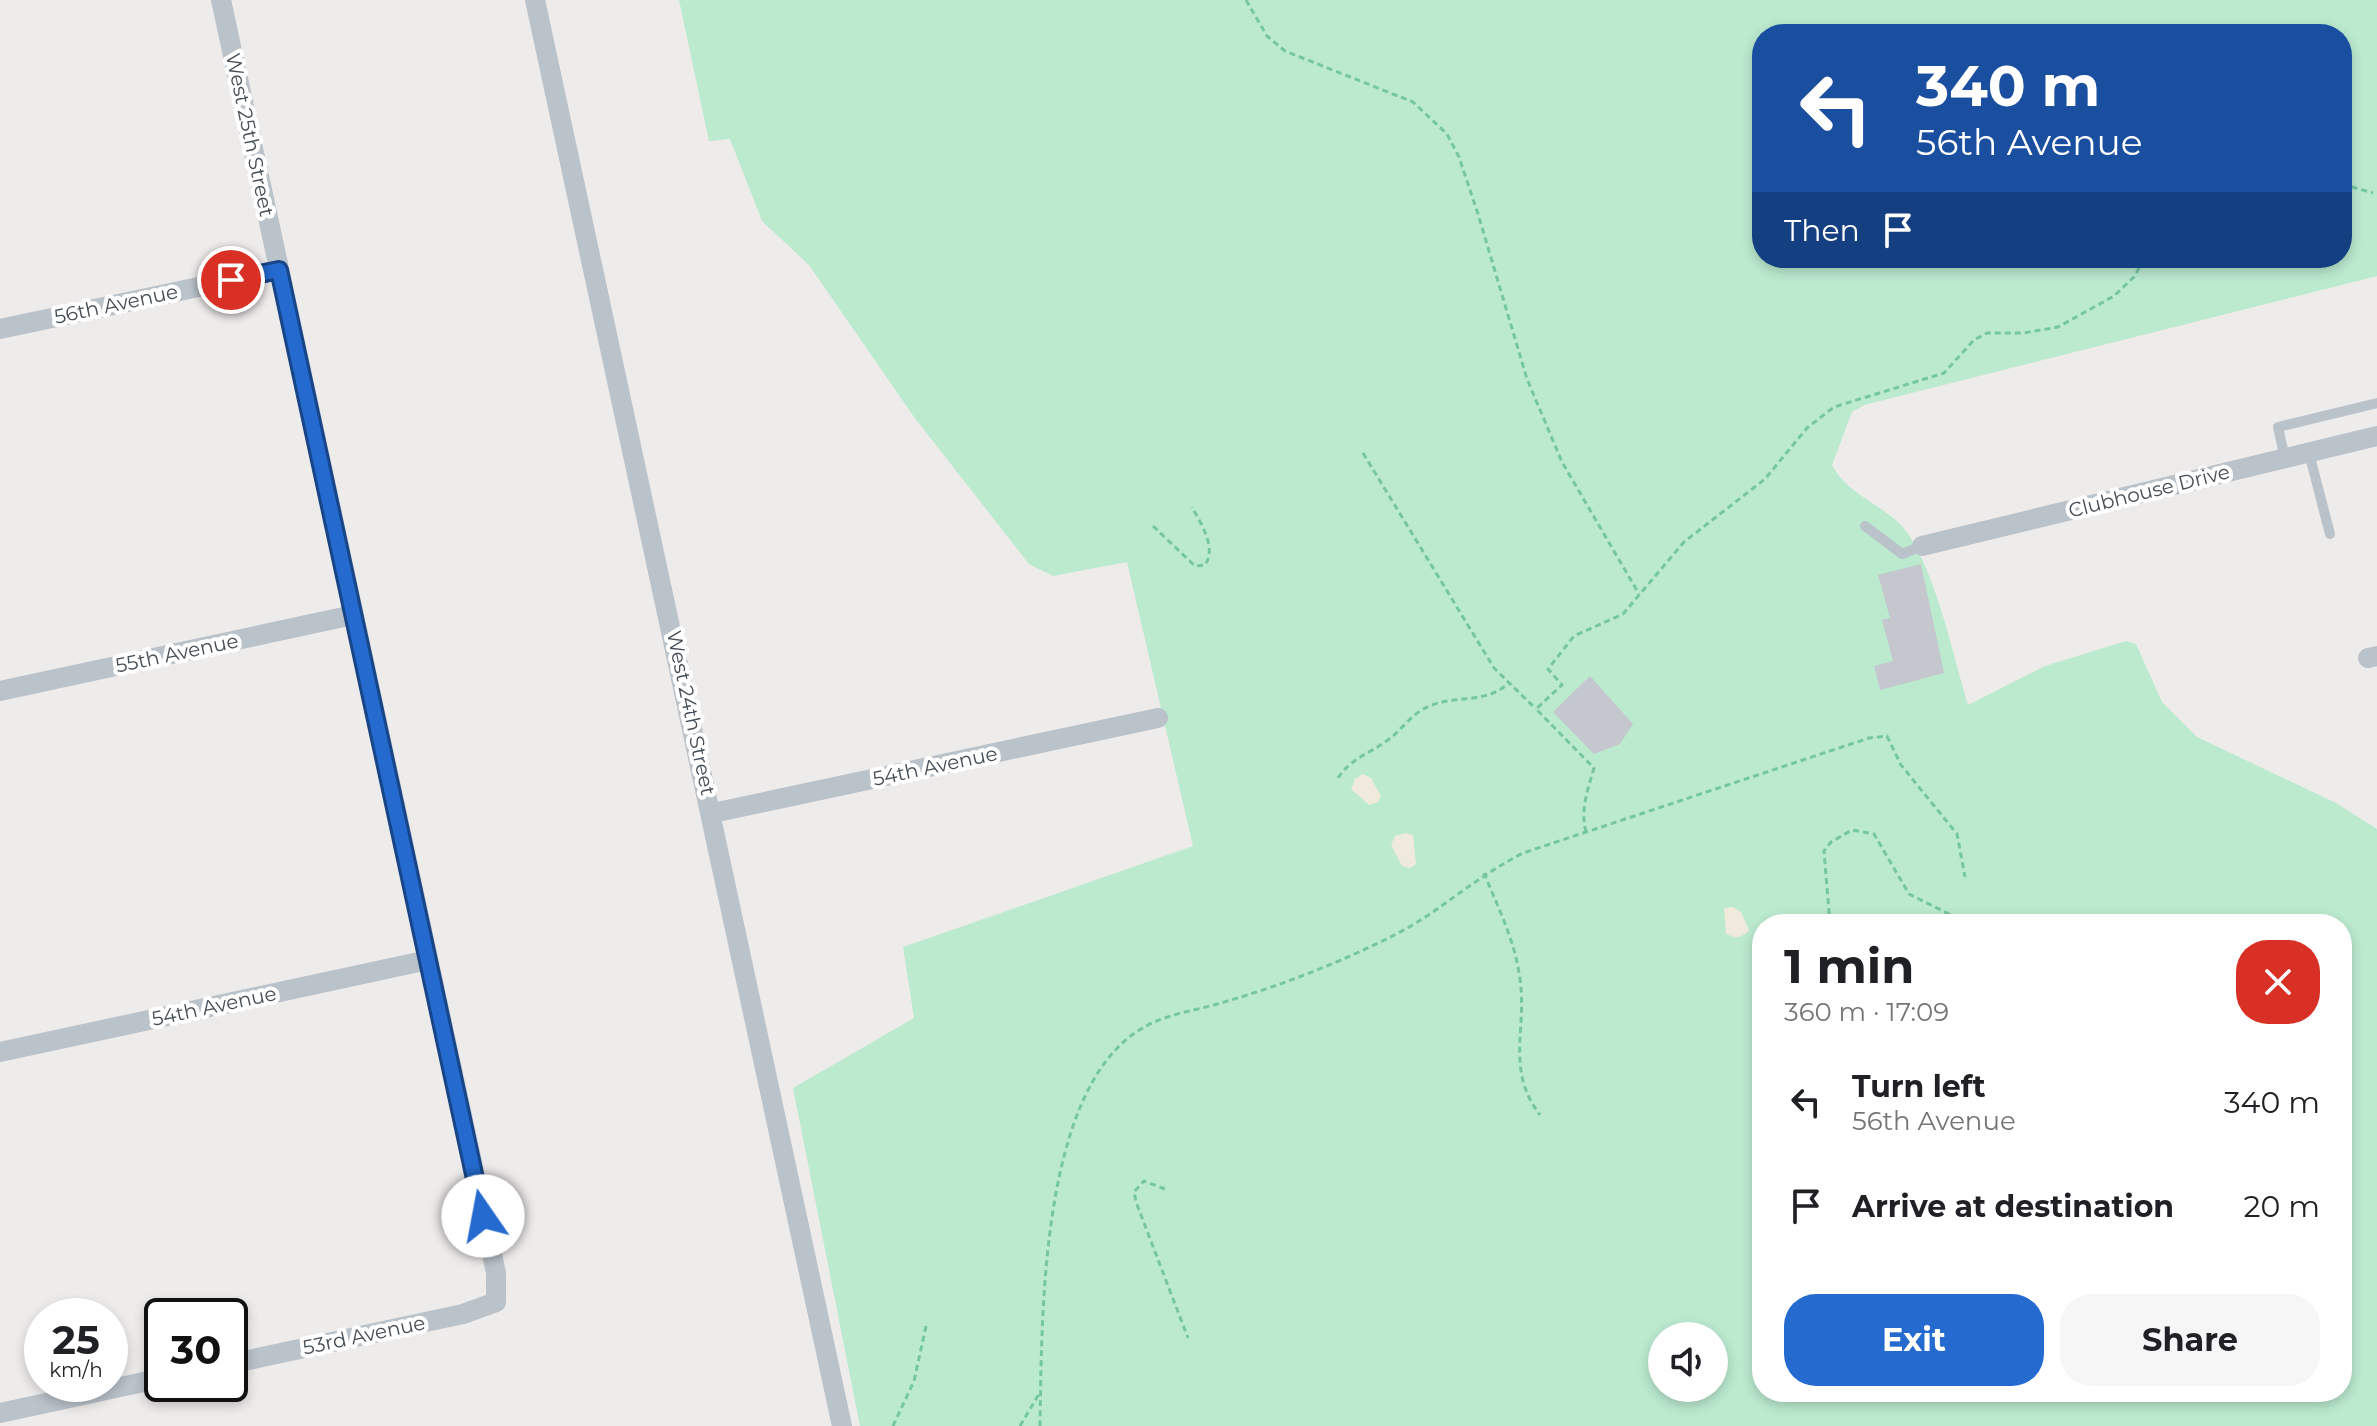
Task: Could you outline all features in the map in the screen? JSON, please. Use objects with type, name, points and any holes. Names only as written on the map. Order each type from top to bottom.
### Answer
[{"type":"street","name":"West 25th Street","points":[[221,0],[496,1273],[496,1302]]},
{"type":"street","name":"West 24th Street","points":[[535,0],[713,813],[842,1426]]},
{"type":"street","name":"56th Avenue","points":[[0,329],[279,270]]},
{"type":"street","name":"Clubhouse Drive","points":[[1922,546],[2377,436]]},
{"type":"street","name":"55th Avenue","points":[[0,691],[353,615]]},
{"type":"street","name":"54th Avenue","points":[[713,813],[1158,718]]},
{"type":"street","name":"54th Avenue","points":[[0,1052],[428,960]]},
{"type":"street","name":"53rd Avenue","points":[[248,1360],[463,1314],[496,1302]]},
{"type":"street","points":[[0,1413],[144,1382]]},
{"type":"lane","points":[[2285,459],[2278,427],[2377,403]]},
{"type":"lane","points":[[2309,453],[2330,534]]},
{"type":"lane","points":[[1865,526],[1902,554],[1922,546]]},
{"type":"path","points":[[1246,0],[1267,36],[1285,51],[1413,102],[1447,134],[1474,200],[1527,379],[1562,462],[1639,594]]},
{"type":"path","points":[[2352,187],[2373,193]]},
{"type":"path","points":[[1536,709],[1562,685],[1548,669],[1574,636],[1623,614],[1684,542],[1765,479],[1807,428],[1834,407],[1944,373],[1974,340],[1987,333],[2040,332],[2058,327],[2114,296],[2139,268]]},
{"type":"path","points":[[1363,453],[1494,668],[1594,768],[1586,793],[1583,821],[1586,832]]},
{"type":"path","points":[[1153,526],[1195,566],[1205,565],[1210,553],[1208,540],[1192,507]]},
{"type":"path","points":[[1338,778],[1351,761],[1385,743],[1415,714],[1446,701],[1487,697],[1509,683]]},
{"type":"path","points":[[1040,1426],[1051,1216],[1075,1121],[1097,1073],[1108,1058],[1141,1029],[1161,1019],[1278,985],[1392,937],[1484,873],[1523,853],[1854,742],[1887,736],[1901,765],[1957,834],[1965,877]]},
{"type":"path","points":[[1829,914],[1824,851],[1831,842],[1852,830],[1874,834],[1909,894],[1949,914]]},
{"type":"path","points":[[1484,873],[1519,973],[1523,1004],[1520,1078],[1526,1097],[1540,1115]]},
{"type":"path","points":[[1165,1189],[1144,1181],[1134,1192],[1188,1338]]},
{"type":"path","points":[[893,1426],[914,1381],[926,1326]]},
{"type":"path","points":[[1020,1426],[1041,1391]]},
{"type":"green space","points":[[679,0],[2377,0],[2377,276],[1864,405],[1852,412],[1832,465],[1848,485],[1891,516],[1909,535],[1936,595],[1968,705],[2045,666],[2126,641],[2136,644],[2162,702],[2197,737],[2336,803],[2377,829],[2377,1426],[860,1426],[793,1088],[914,1018],[903,947],[1193,846],[1127,562],[1053,576],[1029,564],[914,417],[809,265],[762,221],[730,139],[709,141]]},
{"type":"sand","points":[[1363,774],[1371,778],[1381,796],[1378,802],[1369,805],[1351,789],[1355,779]]},
{"type":"sand","points":[[1405,833],[1413,835],[1416,864],[1410,868],[1402,866],[1391,845],[1395,836]]},
{"type":"sand","points":[[1733,907],[1741,912],[1749,930],[1738,937],[1726,934],[1724,908]]},
{"type":"building","points":[[1921,564],[1944,673],[1880,690],[1874,666],[1893,661],[1882,620],[1890,618],[1878,575]]},
{"type":"building","points":[[1590,676],[1633,724],[1620,744],[1594,754],[1553,712]]},
{"type":"route","points":[[231,280],[279,270],[483,1216]]}]
